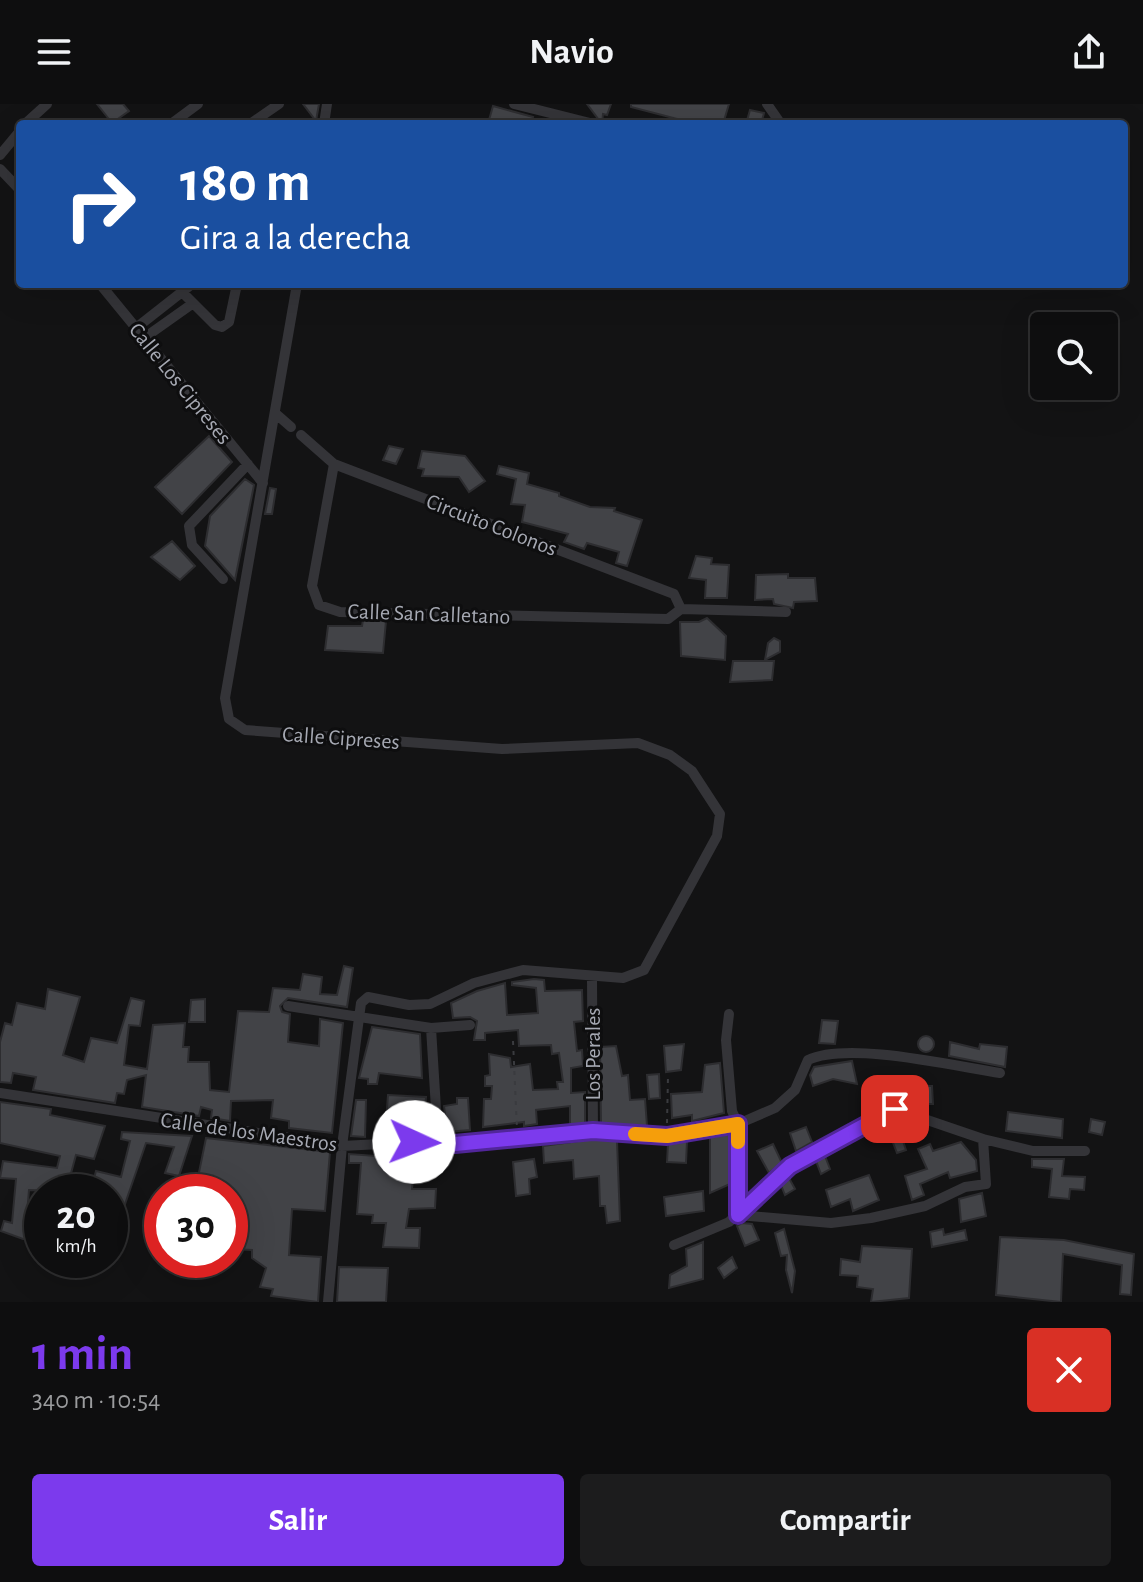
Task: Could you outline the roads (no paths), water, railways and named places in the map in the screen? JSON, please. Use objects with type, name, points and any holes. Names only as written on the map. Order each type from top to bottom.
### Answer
[{"type":"street","points":[[29,120],[47,104]]},
{"type":"street","points":[[176,120],[198,104]]},
{"type":"street","points":[[256,120],[279,104]]},
{"type":"street","points":[[514,104],[578,120]]},
{"type":"street","points":[[0,155],[16,136]]},
{"type":"street","points":[[0,169],[16,186]]},
{"type":"street","name":"Calle Los Cipreses","points":[[103,288],[263,483]]},
{"type":"street","points":[[136,328],[187,288]]},
{"type":"street","points":[[182,292],[192,304],[222,327],[229,322],[236,288]]},
{"type":"street","name":"Calle Cipreses","points":[[296,288],[225,698],[229,719],[245,730],[502,749],[638,743],[670,755],[692,771],[720,814],[717,836],[660,946],[644,970],[623,978],[592,978],[523,970],[474,983],[430,1004],[409,1005],[368,997],[361,1003],[356,1019]]},
{"type":"street","points":[[144,338],[192,304]]},
{"type":"street","points":[[275,413],[291,427]]},
{"type":"street","name":"Circuito Colonos","points":[[301,435],[334,464],[674,594],[681,609]]},
{"type":"street","points":[[223,579],[192,545],[187,533],[189,526],[248,464]]},
{"type":"street","name":"Calle San Calletano","points":[[334,464],[312,586],[319,605],[340,612],[668,619],[681,609]]},
{"type":"street","points":[[681,609],[786,612]]},
{"type":"street","name":"Los Perales","points":[[592,978],[593,1131]]},
{"type":"street","points":[[288,1006],[356,1019],[431,1028],[470,1025]]},
{"type":"street","points":[[729,1014],[727,1054],[732,1111],[738,1124],[738,1215]]},
{"type":"street","points":[[328,1302],[356,1019]]},
{"type":"street","points":[[431,1028],[438,1141]]},
{"type":"street","name":"Calle de los Maestros","points":[[0,1093],[342,1146],[438,1141],[455,1144],[593,1131],[667,1136],[738,1124],[775,1108],[795,1090],[808,1060],[818,1055],[887,1056],[1000,1073]]},
{"type":"street","points":[[674,1245],[729,1222],[790,1166],[895,1109],[983,1139],[1033,1151],[1085,1151]]},
{"type":"street","points":[[738,1215],[831,1223],[925,1206],[965,1187],[986,1184],[983,1139]]}]
